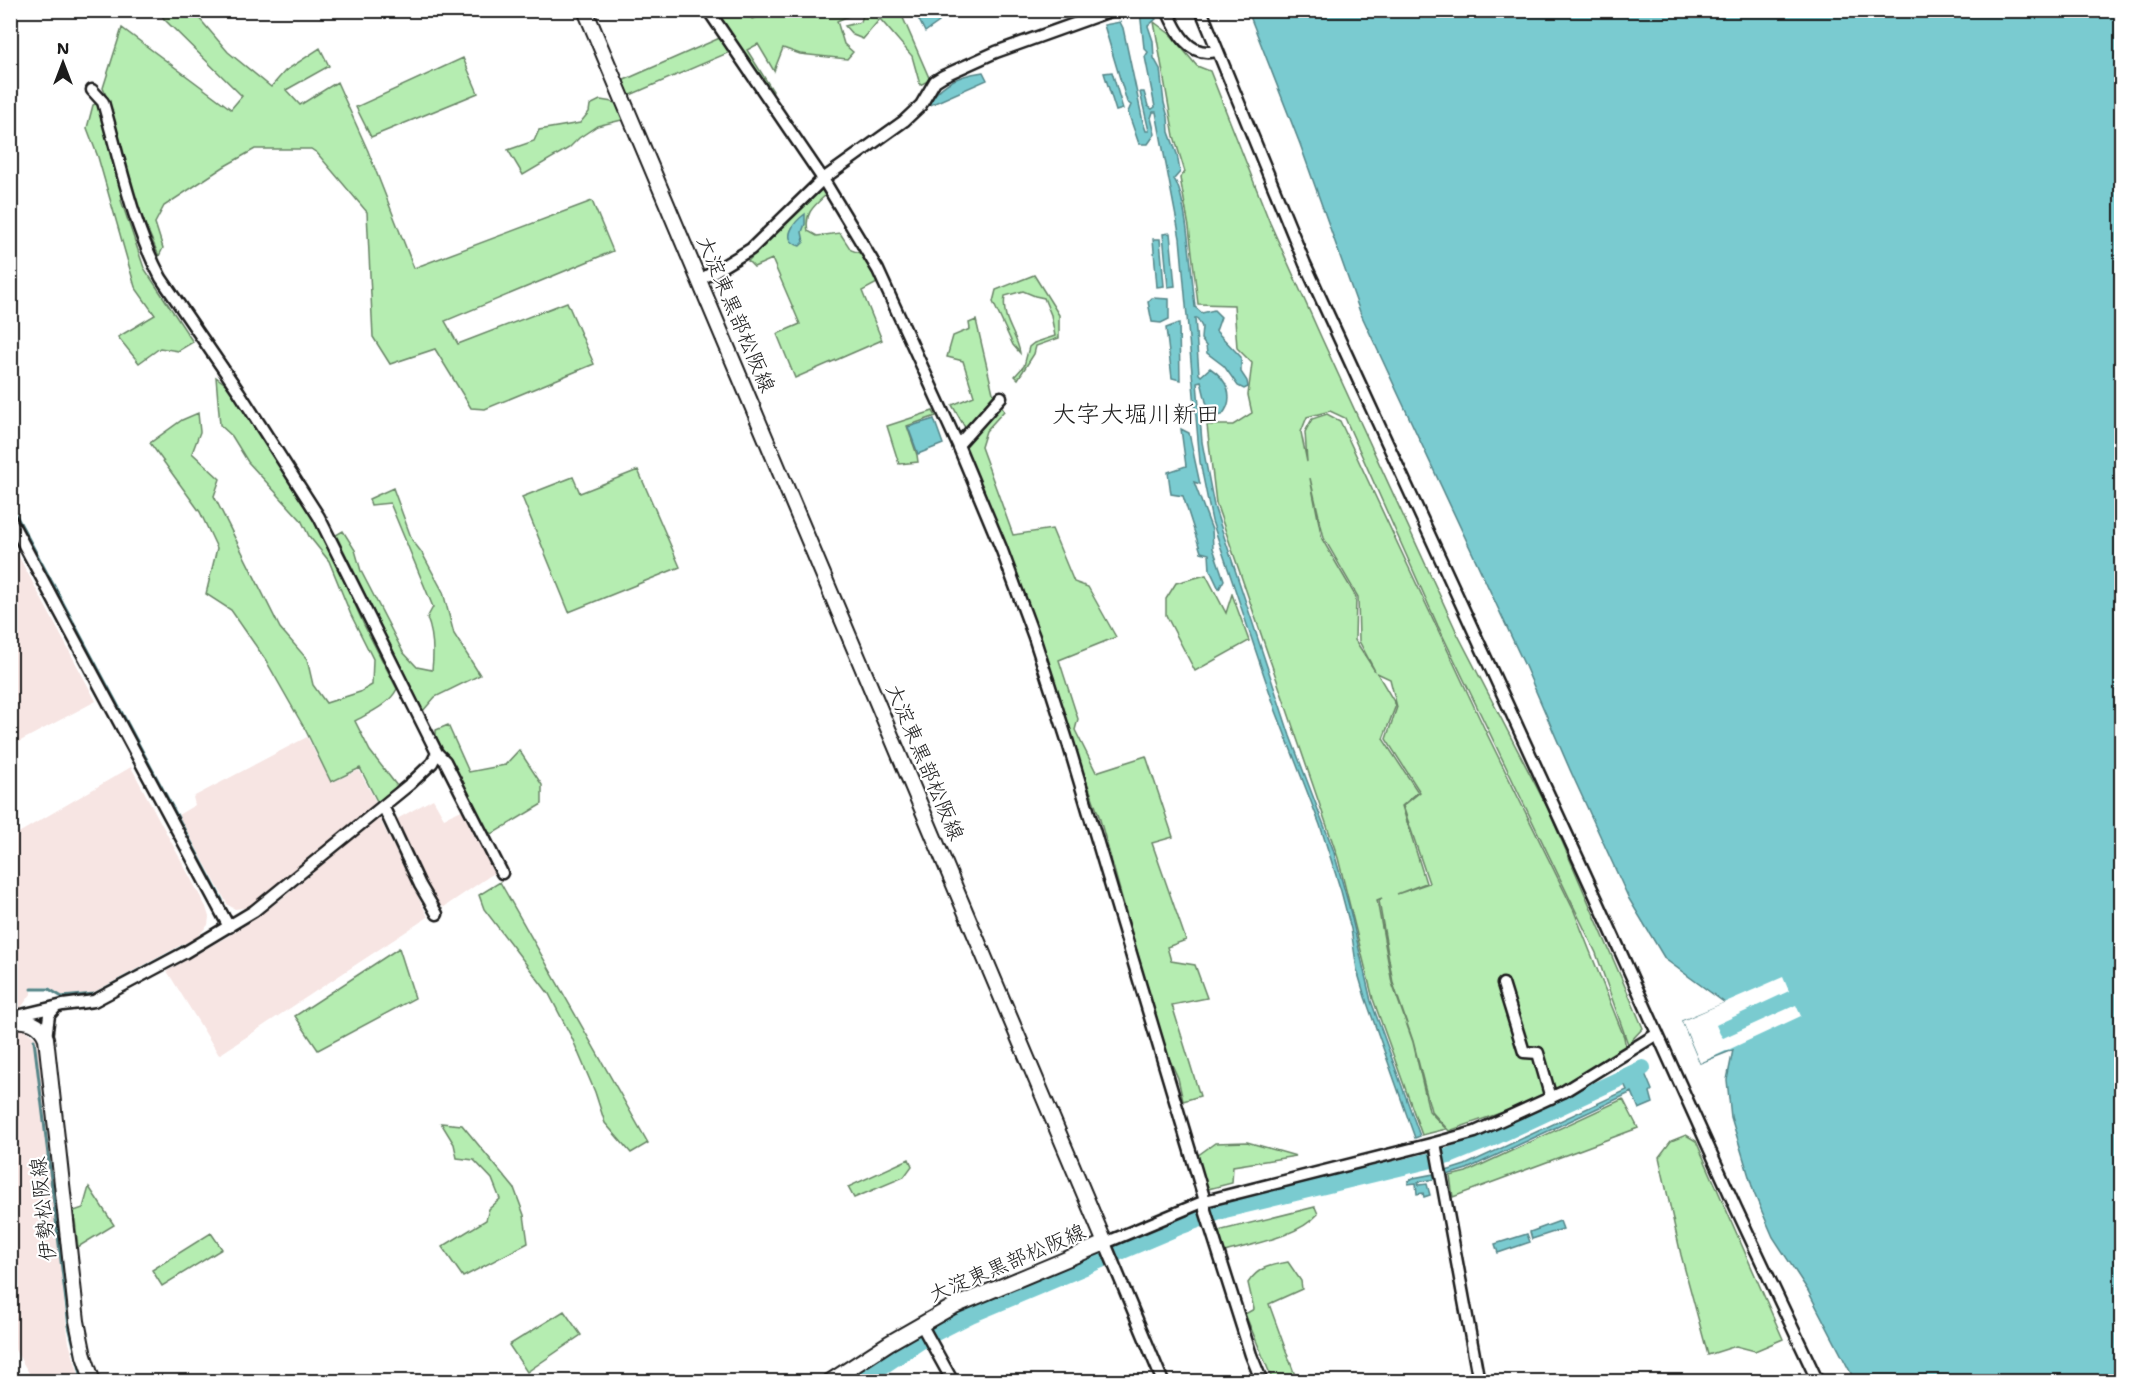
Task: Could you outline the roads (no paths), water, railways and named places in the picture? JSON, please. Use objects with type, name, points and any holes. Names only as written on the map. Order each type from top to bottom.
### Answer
[{"type":"main road","name":"大淀東黒部松阪線","points":[[585,10],[1106,1246],[952,1306],[922,1327],[829,1382]]},
{"type":"main road","points":[[10,1019],[34,1023],[42,1030],[46,1038]]},
{"type":"main road","name":"伊勢松阪線","points":[[46,1038],[77,1321],[82,1348],[93,1382]]},
{"type":"street","points":[[708,10],[823,179],[878,270],[958,445],[1001,548],[1034,637],[1084,795],[1209,1221],[1262,1382]]},
{"type":"street","points":[[700,280],[751,249],[823,179],[914,112],[921,105],[935,81],[996,52],[1113,10]]},
{"type":"street","points":[[1167,10],[1183,41],[1201,52],[1216,51]]},
{"type":"street","points":[[1201,10],[1305,264],[1818,1382]]},
{"type":"street","points":[[92,90],[103,102],[139,227],[152,261],[319,517],[437,753],[445,761],[502,873]]},
{"type":"street","points":[[958,445],[1001,397]]},
{"type":"street","points":[[10,519],[229,927]]},
{"type":"street","points":[[10,1019],[56,1007],[94,1001],[229,927],[263,904],[425,771],[437,753]]},
{"type":"street","points":[[383,806],[420,885],[437,914]]},
{"type":"street","points":[[1503,984],[1524,1052],[1538,1053],[1551,1098]]},
{"type":"street","points":[[46,1038],[49,1015],[56,1007]]},
{"type":"street","points":[[1163,1382],[1106,1246],[1205,1205],[1435,1146],[1475,1132],[1563,1092],[1657,1034]]},
{"type":"street","points":[[1435,1146],[1479,1382]]},
{"type":"street","points":[[922,1327],[954,1382]]},
{"type":"water","points":[[920,10],[932,11],[939,22],[925,32],[917,16]]},
{"type":"water","points":[[1140,11],[1148,11],[1156,19],[1148,26],[1153,41],[1154,58],[1160,69],[1169,132],[1177,154],[1180,172],[1174,179],[1179,188],[1186,220],[1195,307],[1202,313],[1214,310],[1221,317],[1216,331],[1241,357],[1241,372],[1248,387],[1244,389],[1238,386],[1224,366],[1207,353],[1206,346],[1201,339],[1202,327],[1195,318],[1199,374],[1201,376],[1210,368],[1216,372],[1225,383],[1229,396],[1226,409],[1222,415],[1216,416],[1206,402],[1201,381],[1197,382],[1202,442],[1214,506],[1290,736],[1333,849],[1371,1001],[1420,1136],[1415,1138],[1365,997],[1357,970],[1351,929],[1320,825],[1276,711],[1212,521],[1200,462],[1180,238],[1156,112],[1153,112],[1151,118],[1155,134],[1148,144],[1139,144],[1128,112],[1131,105],[1127,102],[1104,25],[1120,22],[1123,28],[1143,122],[1146,131],[1149,131],[1140,92],[1144,92],[1148,106],[1152,109],[1155,107],[1145,57],[1148,52],[1144,48]]},
{"type":"water","points":[[1248,11],[2121,11],[2121,1381],[1855,1381],[1807,1289],[1773,1237],[1754,1193],[1731,1117],[1727,1080],[1733,1050],[1700,1063],[1682,1021],[1725,1003],[1665,959],[1629,899],[1525,666],[1360,312],[1300,144]]},
{"type":"water","points":[[983,72],[987,80],[928,106],[943,86],[966,75]]},
{"type":"water","points":[[1112,72],[1123,109],[1116,111],[1104,73]]},
{"type":"water","points":[[805,214],[802,232],[804,242],[800,246],[794,243],[790,235],[793,226]]},
{"type":"water","points":[[1170,233],[1175,286],[1168,287],[1163,234]]},
{"type":"water","points":[[1153,239],[1160,239],[1164,286],[1157,287]]},
{"type":"water","points":[[1152,298],[1169,299],[1169,319],[1161,323],[1152,322],[1148,302]]},
{"type":"water","points":[[1179,323],[1180,380],[1172,378],[1166,328]]},
{"type":"water","points":[[934,419],[943,444],[918,454],[908,427]]},
{"type":"water","points":[[1181,429],[1189,433],[1200,484],[1194,482],[1212,530],[1213,548],[1224,580],[1219,589],[1210,570],[1209,554],[1201,552],[1183,496],[1171,494],[1168,472],[1186,466]]},
{"type":"water","points":[[1642,1066],[1652,1090],[1650,1092],[1653,1103],[1639,1109],[1632,1092],[1467,1169],[1447,1175],[1446,1171],[1465,1165],[1627,1090],[1620,1075]]},
{"type":"water","points":[[1434,1174],[1435,1179],[1418,1182],[1419,1185],[1427,1184],[1430,1195],[1424,1197],[1423,1193],[1417,1194],[1416,1183],[1408,1184],[1408,1181],[1413,1178]]},
{"type":"water","points":[[1560,1221],[1563,1229],[1532,1239],[1530,1232]]},
{"type":"water","points":[[1527,1234],[1530,1242],[1498,1253],[1495,1244]]},
{"type":"waterway","points":[[10,504],[222,900]]},
{"type":"waterway","points":[[31,989],[49,989],[62,997],[94,994],[199,938]]},
{"type":"waterway","points":[[34,1040],[69,1326],[83,1382]]},
{"type":"waterway","points":[[859,1382],[924,1339],[971,1315],[1182,1226],[1225,1210],[1449,1156],[1643,1068]]},
{"type":"district","name":"大字大堀川新田","points":[[1136,414]]}]
